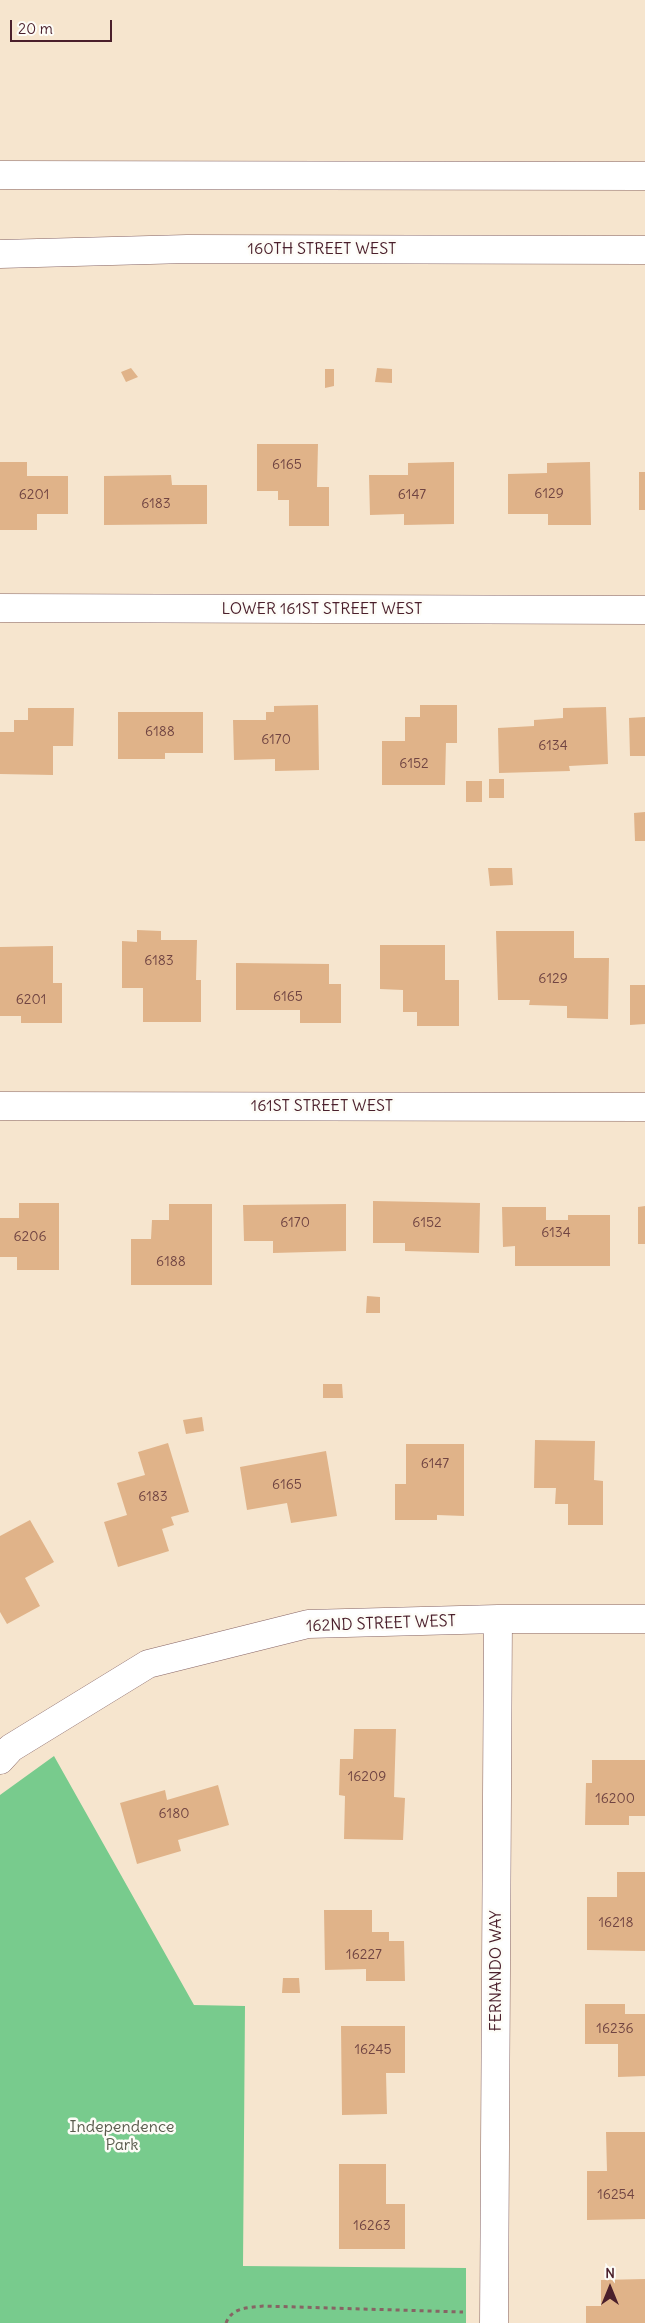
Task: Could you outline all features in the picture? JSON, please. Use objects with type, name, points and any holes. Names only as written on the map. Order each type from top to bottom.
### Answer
[{"type":"street","points":[[0,176],[645,176]]},
{"type":"street","name":"160TH STREET WEST","points":[[0,254],[187,249],[645,250]]},
{"type":"street","name":"LOWER 161ST STREET WEST","points":[[0,608],[645,610]]},
{"type":"street","name":"161ST STREET WEST","points":[[0,1106],[645,1107]]},
{"type":"street","name":"162ND STREET WEST","points":[[0,1760],[11,1748],[148,1664],[308,1624],[498,1619],[645,1620]]},
{"type":"street","name":"FERNANDO WAY","points":[[494,2318],[498,1619]]},
{"type":"path","points":[[226,2323],[228,2317],[239,2309],[263,2306],[494,2318]]},
{"type":"green space","name":"Independence Park","points":[[54,1756],[194,2005],[245,2006],[243,2266],[466,2268],[466,2323],[0,2323],[0,1795]]},
{"type":"building","points":[[131,368],[138,377],[126,382],[121,372]]},
{"type":"building","points":[[377,368],[392,369],[392,383],[375,382]]},
{"type":"building","points":[[325,369],[334,369],[334,386],[325,388]]},
{"type":"building","points":[[257,444],[318,444],[317,487],[329,487],[329,526],[289,526],[289,500],[278,500],[278,491],[257,491]]},
{"type":"building","points":[[0,462],[27,462],[27,476],[68,476],[68,514],[37,514],[37,530],[0,530]]},
{"type":"building","points":[[454,462],[454,524],[404,525],[404,514],[370,515],[369,475],[408,475],[408,463]]},
{"type":"building","points":[[590,462],[591,525],[548,525],[548,514],[508,514],[508,474],[547,473],[547,463]]},
{"type":"building","points":[[639,472],[645,472],[645,510],[639,510]]},
{"type":"building","points":[[171,475],[172,485],[207,485],[207,524],[104,525],[104,476]]},
{"type":"building","points":[[318,705],[319,770],[275,771],[275,759],[234,760],[233,720],[266,720],[266,712],[274,712],[274,706]]},
{"type":"building","points":[[420,705],[457,705],[457,743],[446,743],[445,785],[382,785],[382,741],[405,741],[405,717],[420,717]]},
{"type":"building","points":[[606,707],[608,764],[569,766],[570,771],[499,773],[498,728],[534,726],[534,720],[563,718],[563,708]]},
{"type":"building","points":[[28,708],[74,708],[73,746],[53,746],[53,775],[0,774],[0,732],[14,732],[14,720],[28,720]]},
{"type":"building","points":[[118,712],[203,712],[203,753],[165,753],[165,759],[118,759]]},
{"type":"building","points":[[645,717],[645,756],[630,756],[629,718]]},
{"type":"building","points":[[489,779],[504,779],[504,798],[489,798]]},
{"type":"building","points":[[466,781],[482,781],[482,802],[466,802]]},
{"type":"building","points":[[645,812],[645,841],[635,841],[634,813]]},
{"type":"building","points":[[488,868],[512,868],[513,885],[490,886]]},
{"type":"building","points":[[137,930],[161,931],[161,940],[197,940],[196,980],[201,980],[201,1022],[143,1022],[143,988],[122,988],[122,941],[137,942]]},
{"type":"building","points":[[496,931],[574,931],[574,958],[609,958],[608,1019],[567,1018],[567,1006],[529,1005],[530,1000],[498,1000]]},
{"type":"building","points":[[380,945],[445,945],[445,980],[459,980],[459,1026],[417,1026],[417,1012],[403,1012],[403,990],[380,989]]},
{"type":"building","points":[[53,946],[53,983],[62,983],[62,1023],[21,1023],[21,1016],[0,1016],[0,947]]},
{"type":"building","points":[[236,963],[329,964],[329,984],[341,984],[341,1023],[300,1023],[300,1010],[236,1010]]},
{"type":"building","points":[[630,985],[645,985],[645,1024],[630,1025]]},
{"type":"building","points":[[373,1201],[480,1203],[479,1253],[405,1251],[405,1243],[373,1243]]},
{"type":"building","points":[[19,1203],[59,1203],[59,1270],[17,1270],[17,1257],[0,1257],[0,1218],[19,1218]]},
{"type":"building","points":[[169,1204],[212,1204],[212,1285],[131,1285],[131,1239],[151,1239],[152,1220],[169,1220]]},
{"type":"building","points":[[346,1204],[346,1251],[273,1253],[273,1241],[244,1241],[243,1205]]},
{"type":"building","points":[[645,1206],[645,1244],[638,1244],[638,1207]]},
{"type":"building","points":[[502,1207],[546,1207],[546,1220],[568,1220],[568,1215],[610,1215],[610,1266],[515,1266],[515,1246],[503,1247]]},
{"type":"building","points":[[367,1296],[380,1297],[380,1313],[366,1313]]},
{"type":"building","points":[[323,1384],[342,1384],[343,1398],[323,1398]]},
{"type":"building","points":[[202,1417],[204,1431],[186,1434],[183,1420]]},
{"type":"building","points":[[535,1440],[595,1441],[594,1480],[603,1481],[603,1525],[568,1525],[568,1504],[555,1504],[556,1488],[534,1488]]},
{"type":"building","points":[[168,1443],[189,1512],[171,1517],[174,1525],[162,1529],[169,1551],[118,1567],[104,1522],[127,1515],[117,1483],[145,1475],[138,1452]]},
{"type":"building","points":[[406,1444],[464,1444],[464,1516],[437,1515],[437,1520],[395,1520],[395,1484],[406,1484]]},
{"type":"building","points":[[326,1451],[337,1516],[291,1523],[287,1503],[247,1510],[240,1467]]},
{"type":"building","points":[[30,1520],[54,1562],[25,1578],[40,1606],[7,1624],[0,1612],[0,1536]]},
{"type":"building","points":[[354,1729],[396,1729],[394,1797],[405,1798],[403,1840],[344,1839],[345,1796],[339,1795],[340,1759],[353,1759]]},
{"type":"building","points":[[592,1760],[645,1760],[645,1816],[629,1816],[629,1825],[585,1825],[586,1783],[592,1783]]},
{"type":"building","points":[[218,1785],[229,1825],[178,1840],[181,1851],[137,1864],[120,1803],[165,1790],[167,1800]]},
{"type":"building","points":[[617,1872],[645,1872],[645,1951],[587,1950],[587,1897],[617,1897]]},
{"type":"building","points":[[324,1910],[372,1910],[372,1932],[389,1932],[389,1941],[404,1941],[405,1981],[366,1981],[366,1969],[325,1970]]},
{"type":"building","points":[[283,1978],[299,1978],[300,1993],[282,1993]]},
{"type":"building","points":[[585,2004],[625,2004],[625,2014],[645,2014],[645,2076],[618,2077],[618,2044],[585,2044]]},
{"type":"building","points":[[341,2026],[405,2026],[405,2073],[386,2073],[387,2114],[342,2115]]},
{"type":"building","points":[[606,2132],[645,2132],[645,2219],[587,2220],[587,2171],[607,2171]]},
{"type":"building","points":[[339,2164],[386,2164],[386,2204],[405,2204],[405,2249],[339,2249]]},
{"type":"building","points":[[645,2279],[645,2323],[586,2323],[586,2306],[601,2306],[601,2280]]}]
